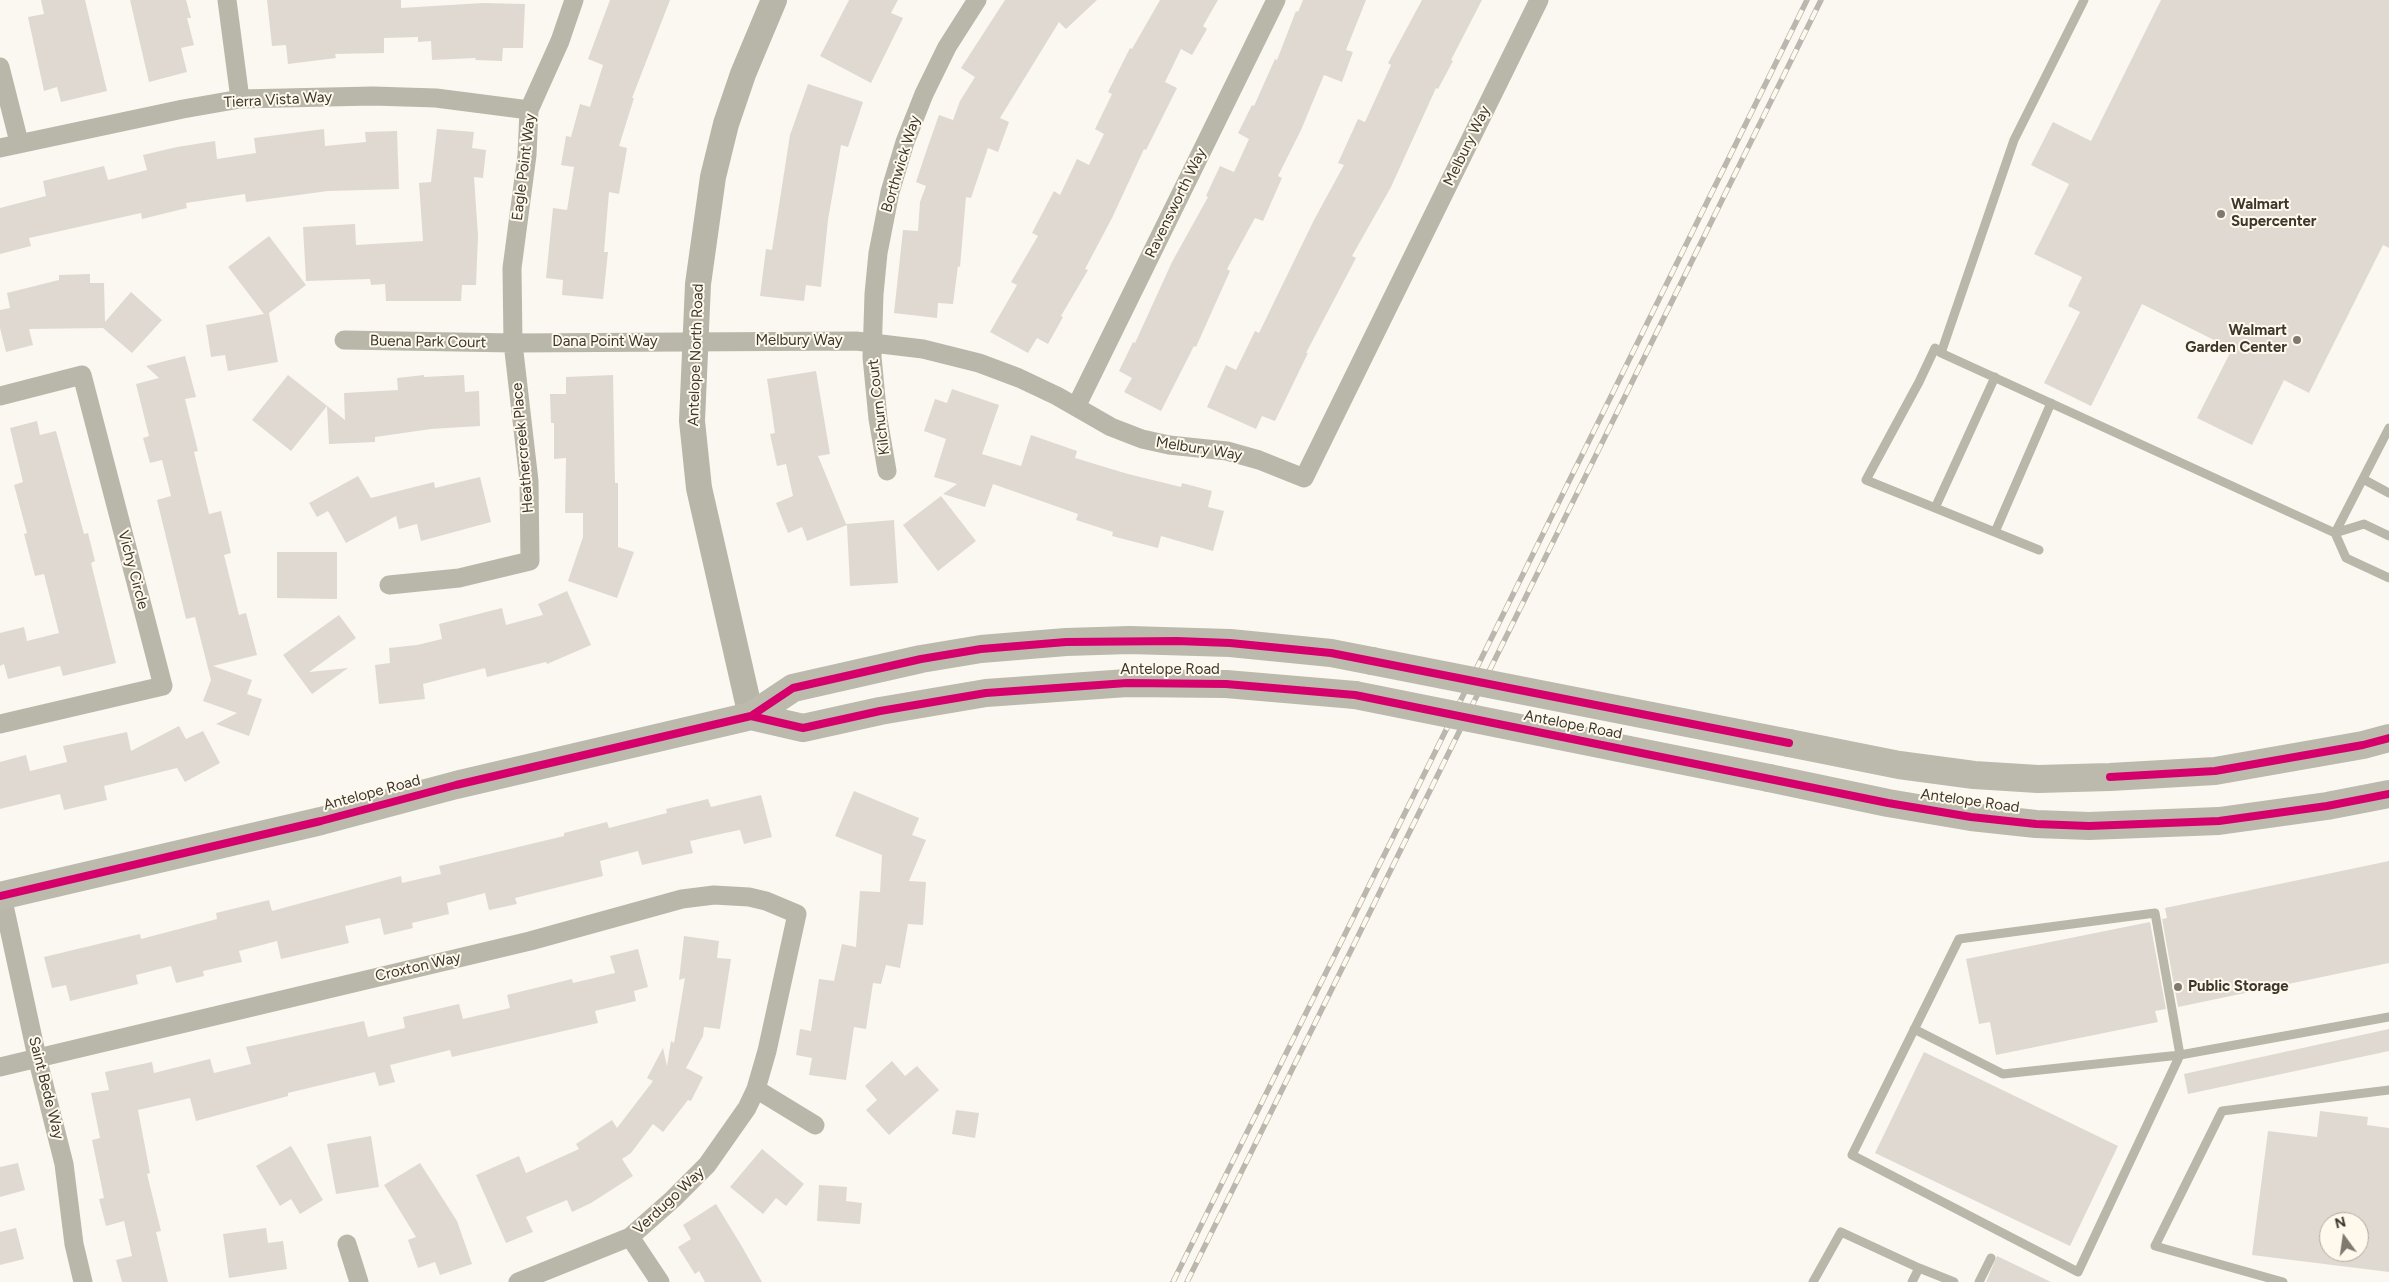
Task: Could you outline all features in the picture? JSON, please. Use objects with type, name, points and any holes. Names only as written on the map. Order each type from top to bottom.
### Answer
[{"type":"main road","name":"Antelope North Road","points":[[751,716],[699,488],[692,421],[698,284],[713,177],[726,124],[743,74],[774,0]]},
{"type":"main road","name":"Antelope Road","points":[[1,896],[321,821],[456,785],[751,716],[793,688],[921,659],[981,649],[1066,642],[1176,640],[1257,645],[1331,653],[1898,765],[1974,775],[2038,779],[2215,771],[2335,750],[2389,738]]},
{"type":"main road","name":"Antelope Road","points":[[751,716],[803,728],[889,709],[986,693],[1128,683],[1226,684],[1355,695],[1888,803],[1971,817],[2036,824],[2089,826],[2220,821],[2327,806],[2389,794]]},
{"type":"street","points":[[227,0],[240,99]]},
{"type":"street","name":"Eagle Point Way","points":[[513,342],[512,268],[527,155],[529,110],[560,42],[574,0]]},
{"type":"street","name":"Borthwick Way","points":[[872,342],[878,253],[890,192],[905,142],[928,86],[948,47],[976,0]]},
{"type":"street","name":"Ravensworth Way","points":[[1076,406],[1276,0]]},
{"type":"street","name":"Melbury Way","points":[[696,342],[872,342],[922,349],[980,363],[1019,378],[1076,406],[1111,427],[1142,439],[1169,445],[1227,451],[1259,460],[1304,478],[1539,0]]},
{"type":"street","points":[[0,67],[20,142]]},
{"type":"street","name":"Tierra Vista Way","points":[[0,148],[20,142],[240,99],[382,96],[436,98],[529,110]]},
{"type":"street","name":"Buena Park Court","points":[[344,340],[513,342]]},
{"type":"street","name":"Dana Point Way","points":[[513,342],[696,342]]},
{"type":"street","name":"Heathercreek Place","points":[[389,585],[459,578],[530,561],[529,481],[513,342]]},
{"type":"street","name":"Kilchurn Court","points":[[872,342],[878,419],[887,471]]},
{"type":"street","name":"Vichy Circle","points":[[0,396],[82,375],[163,686],[0,724]]},
{"type":"street","name":"Croxton Way","points":[[0,1067],[530,941],[682,899],[714,895],[749,897],[766,901],[797,914]]},
{"type":"street","name":"Saint Bede Way","points":[[1,896],[37,1057],[64,1164],[74,1244],[83,1282]]},
{"type":"street","name":"Verdugo Way","points":[[518,1282],[630,1237],[708,1165],[747,1108],[756,1088],[767,1052],[797,914]]},
{"type":"street","points":[[756,1088],[815,1125]]},
{"type":"street","points":[[630,1237],[660,1282]]},
{"type":"street","points":[[347,1244],[359,1282]]},
{"type":"lane","points":[[1941,353],[2014,140],[2084,0]]},
{"type":"lane","points":[[2039,550],[1866,480],[1935,348],[1941,353],[2335,533],[2346,558],[2389,578]]},
{"type":"lane","points":[[1935,508],[1979,408],[1995,377]]},
{"type":"lane","points":[[1995,532],[2050,403]]},
{"type":"lane","points":[[2335,533],[2389,428]]},
{"type":"lane","points":[[2363,479],[2389,493]]},
{"type":"lane","points":[[2335,533],[2364,524],[2389,536]]},
{"type":"lane","points":[[2155,913],[2180,1055],[2078,1272],[1852,1155],[1959,939],[2155,913]]},
{"type":"lane","points":[[1914,1029],[2003,1074],[2180,1055],[2389,1017]]},
{"type":"lane","points":[[2283,1282],[2155,1246],[2222,1111],[2389,1090]]},
{"type":"lane","points":[[1813,1282],[1841,1232],[1954,1282]]},
{"type":"lane","points":[[1979,1282],[1991,1258]]},
{"type":"lane","points":[[1912,1282],[1919,1268]]},
{"type":"building","points":[[41,0],[85,0],[107,91],[61,102],[57,87],[44,91],[28,17],[44,14]]},
{"type":"building","points":[[130,0],[186,0],[191,18],[187,18],[194,45],[181,48],[187,72],[149,82]]},
{"type":"building","points":[[267,0],[401,0],[401,8],[483,3],[525,4],[523,48],[503,48],[502,61],[475,60],[476,58],[432,60],[431,41],[418,42],[418,37],[384,38],[384,53],[335,54],[336,58],[288,64],[286,45],[272,46]]},
{"type":"building","points":[[610,0],[670,0],[632,98],[634,98],[619,146],[627,148],[619,194],[609,192],[604,252],[608,252],[603,299],[562,295],[563,280],[546,278],[553,208],[567,210],[574,167],[561,165],[566,136],[571,137],[580,104],[590,107],[603,65],[588,59]]},
{"type":"building","points":[[849,0],[898,0],[891,13],[903,18],[871,83],[820,56]]},
{"type":"building","points":[[1005,0],[1097,0],[1066,29],[1059,22],[1000,118],[1009,122],[998,152],[988,148],[971,198],[966,197],[960,267],[958,266],[953,304],[938,303],[937,318],[894,313],[903,230],[918,231],[920,202],[926,186],[916,182],[939,115],[953,120],[960,101],[975,77],[961,68]]},
{"type":"building","points":[[1160,0],[1218,0],[1203,26],[1207,29],[1192,55],[1181,49],[1165,82],[1177,88],[1146,150],[1144,149],[1112,218],[1085,269],[1088,270],[1061,316],[1063,317],[1048,344],[1037,338],[1028,353],[990,332],[1017,285],[1011,282],[1038,236],[1032,233],[1054,191],[1060,195],[1077,159],[1089,165],[1104,134],[1095,129],[1112,94],[1108,92],[1130,48],[1132,49]]},
{"type":"building","points":[[1303,0],[1366,0],[1346,50],[1353,52],[1342,82],[1324,75],[1301,130],[1278,176],[1282,178],[1263,221],[1255,218],[1227,269],[1230,271],[1196,347],[1194,346],[1161,411],[1124,392],[1132,378],[1119,371],[1133,342],[1135,343],[1172,262],[1208,197],[1206,196],[1220,166],[1234,172],[1249,139],[1238,133],[1252,105],[1254,106],[1275,59],[1277,60],[1296,11],[1298,12]]},
{"type":"building","points":[[1422,0],[1482,0],[1451,60],[1453,61],[1438,89],[1436,88],[1391,187],[1352,256],[1356,258],[1306,353],[1308,353],[1275,421],[1262,416],[1256,429],[1207,407],[1226,365],[1236,370],[1255,331],[1259,333],[1314,220],[1344,165],[1338,163],[1358,119],[1365,122],[1391,65],[1388,63]]},
{"type":"building","name":"Walmart Supercenter","points":[[2161,0],[2389,0],[2389,248],[2383,245],[2309,393],[2284,380],[2252,445],[2197,418],[2232,349],[2142,304],[2091,406],[2044,383],[2080,312],[2068,306],[2082,277],[2034,254],[2069,184],[2031,165],[2053,122],[2091,141]]},
{"type":"building","points":[[808,84],[863,102],[848,147],[841,145],[828,220],[821,287],[806,285],[804,301],[760,296],[766,249],[772,250],[790,135]]},
{"type":"building","points":[[324,129],[325,146],[366,142],[365,132],[397,131],[399,189],[328,191],[246,202],[245,194],[186,203],[187,208],[142,219],[141,213],[29,238],[31,246],[0,254],[0,208],[46,196],[43,181],[104,166],[108,180],[147,170],[143,155],[215,141],[217,159],[256,153],[254,138]]},
{"type":"building","points":[[437,129],[474,132],[472,148],[486,150],[483,178],[474,177],[478,236],[476,285],[462,285],[461,301],[386,301],[385,284],[371,285],[370,279],[306,281],[303,227],[355,224],[356,245],[423,241],[419,183],[431,182]]},
{"type":"building","points":[[269,236],[306,285],[269,313],[278,362],[228,371],[225,355],[211,357],[206,325],[264,314],[228,267]]},
{"type":"building","points":[[90,274],[90,283],[104,283],[105,322],[131,292],[162,320],[132,353],[103,328],[29,329],[33,345],[6,352],[0,328],[0,310],[10,308],[7,293],[59,280],[59,275]]},
{"type":"building","points":[[185,356],[196,397],[185,399],[198,451],[194,452],[209,514],[221,511],[231,553],[224,555],[239,615],[246,613],[257,655],[213,666],[252,680],[247,694],[262,699],[249,736],[216,724],[237,713],[203,701],[211,680],[195,617],[186,619],[157,500],[171,496],[162,460],[150,463],[143,438],[149,436],[136,384],[159,378],[146,366]]},
{"type":"building","points":[[816,371],[830,454],[818,456],[846,524],[894,520],[898,583],[850,586],[847,525],[807,541],[802,527],[788,533],[776,503],[793,496],[786,464],[777,466],[770,434],[775,433],[767,379]]},
{"type":"building","points":[[288,375],[345,420],[344,393],[398,390],[397,378],[424,375],[424,377],[464,375],[465,392],[479,391],[480,426],[431,429],[375,437],[375,442],[329,444],[327,406],[291,451],[252,420]]},
{"type":"building","points":[[613,375],[615,483],[618,483],[618,547],[634,552],[617,598],[568,581],[583,537],[583,513],[565,513],[566,458],[554,459],[554,423],[551,423],[550,394],[566,394],[566,377]]},
{"type":"building","points":[[952,389],[999,405],[982,454],[1021,466],[1031,435],[1077,451],[1075,458],[1181,487],[1182,483],[1212,491],[1208,507],[1224,511],[1213,551],[1161,536],[1158,548],[1112,536],[1113,532],[1076,520],[1078,514],[993,484],[985,507],[943,494],[957,484],[934,477],[946,439],[924,431],[935,399],[947,403]]},
{"type":"building","points":[[37,421],[40,435],[56,431],[84,534],[88,533],[95,561],[91,563],[116,663],[63,676],[60,666],[8,679],[4,664],[0,666],[0,633],[24,627],[27,641],[59,633],[44,574],[35,576],[24,534],[27,533],[14,485],[23,482],[10,428]]},
{"type":"building","points":[[358,476],[371,498],[434,482],[435,488],[480,477],[491,522],[421,541],[417,524],[399,529],[396,516],[346,543],[328,511],[317,517],[309,503]]},
{"type":"building","points":[[941,496],[976,541],[938,571],[903,525]]},
{"type":"building","points":[[277,552],[337,552],[337,599],[277,598]]},
{"type":"building","points":[[567,591],[591,645],[547,664],[546,662],[487,677],[485,668],[423,684],[425,699],[379,704],[375,665],[390,663],[389,648],[417,645],[442,639],[439,624],[502,608],[506,625],[543,615],[538,604]]},
{"type":"building","points":[[339,615],[356,638],[309,672],[348,668],[312,694],[283,655]]},
{"type":"building","points":[[179,726],[186,739],[203,731],[220,763],[185,782],[177,768],[104,786],[107,800],[64,810],[60,794],[0,809],[0,762],[26,755],[30,771],[67,762],[63,746],[127,732],[131,751]]},
{"type":"building","points":[[854,791],[919,818],[912,835],[926,840],[909,881],[926,882],[923,925],[908,924],[900,968],[886,965],[881,984],[873,983],[866,1029],[854,1027],[846,1080],[809,1075],[812,1058],[796,1055],[800,1029],[811,1031],[819,979],[834,981],[842,944],[856,947],[860,891],[880,892],[882,855],[835,836]]},
{"type":"building","points":[[761,795],[772,837],[744,844],[740,830],[725,833],[690,841],[693,853],[642,865],[638,851],[600,861],[603,876],[515,898],[517,904],[489,910],[485,893],[447,903],[449,914],[412,923],[413,928],[384,935],[380,918],[345,926],[349,943],[281,959],[277,941],[239,951],[242,962],[203,971],[204,976],[176,983],[171,966],[136,975],[138,984],[70,1001],[66,985],[52,988],[44,957],[140,934],[141,939],[217,919],[216,913],[269,900],[272,911],[401,876],[402,883],[441,874],[439,866],[564,836],[564,833],[607,822],[609,828],[667,813],[666,809],[708,799],[711,807]]},
{"type":"building","points":[[2389,861],[2389,963],[2178,1007],[2162,919],[2167,918],[2165,908]]},
{"type":"building","points":[[2150,922],[2166,1009],[2155,1011],[2158,1022],[1996,1055],[1990,1022],[1979,1024],[1966,959]]},
{"type":"building","points":[[684,936],[719,941],[717,958],[731,959],[720,1029],[704,1027],[703,1036],[686,1068],[703,1077],[691,1101],[688,1100],[663,1132],[653,1124],[631,1153],[622,1159],[633,1176],[591,1203],[572,1212],[567,1200],[526,1217],[533,1232],[506,1243],[476,1175],[519,1156],[526,1173],[579,1149],[576,1144],[612,1120],[617,1128],[653,1081],[647,1078],[663,1048],[667,1066],[671,1041],[674,1043],[685,978],[679,980]]},
{"type":"building","points":[[638,949],[648,987],[634,991],[636,1001],[595,1011],[598,1023],[452,1057],[450,1050],[390,1065],[395,1082],[379,1086],[375,1072],[288,1093],[288,1096],[196,1121],[190,1098],[138,1110],[150,1173],[147,1174],[161,1231],[156,1232],[168,1282],[122,1282],[116,1260],[132,1256],[124,1221],[106,1226],[99,1199],[104,1198],[92,1140],[100,1138],[91,1093],[109,1090],[105,1072],[152,1062],[154,1073],[210,1059],[214,1073],[251,1064],[246,1047],[364,1021],[368,1037],[405,1028],[403,1017],[459,1004],[463,1019],[510,1008],[507,995],[572,979],[573,983],[615,973],[610,956]]},
{"type":"building","points":[[2389,1029],[2389,1051],[2188,1094],[2184,1074]]},
{"type":"building","points":[[1924,1052],[2118,1146],[2070,1246],[1875,1153]]},
{"type":"building","points":[[892,1061],[905,1076],[917,1066],[939,1090],[889,1135],[866,1110],[877,1100],[865,1086]]},
{"type":"building","points":[[956,1110],[979,1113],[975,1138],[952,1134]]},
{"type":"building","points":[[2320,1111],[2368,1117],[2367,1125],[2389,1128],[2389,1272],[2252,1255],[2268,1131],[2317,1137]]},
{"type":"building","points":[[371,1136],[379,1187],[336,1194],[327,1144]]},
{"type":"building","points":[[291,1146],[323,1200],[300,1214],[291,1199],[280,1206],[256,1166]]},
{"type":"building","points":[[762,1149],[804,1184],[786,1206],[776,1198],[763,1214],[730,1187]]},
{"type":"building","points":[[18,1163],[25,1190],[0,1197],[0,1167]]},
{"type":"building","points":[[420,1163],[457,1221],[472,1264],[440,1275],[435,1262],[418,1268],[408,1240],[416,1237],[384,1185]]},
{"type":"building","points":[[819,1185],[847,1187],[846,1201],[862,1203],[860,1224],[817,1221]]},
{"type":"building","points":[[716,1204],[762,1282],[705,1282],[699,1271],[695,1274],[678,1247],[691,1239],[683,1225]]},
{"type":"building","points":[[16,1228],[24,1259],[0,1265],[0,1232]]},
{"type":"building","points":[[266,1228],[268,1243],[283,1241],[287,1269],[229,1278],[223,1234]]},
{"type":"building","points":[[1997,1256],[2051,1282],[1986,1282]]},
{"type":"railway","points":[[1173,1282],[1807,0]]},
{"type":"railway","points":[[1187,1282],[1821,0]]},
{"type":"cycle path","points":[[0,896],[321,821],[456,785],[751,716],[793,688],[921,659],[981,649],[1066,642],[1177,641],[1230,643],[1331,653],[1789,743]]},
{"type":"cycle path","points":[[751,716],[803,728],[880,711],[986,693],[1127,683],[1226,684],[1355,695],[1888,803],[1971,817],[2036,824],[2089,826],[2219,821],[2327,806],[2389,794]]},
{"type":"cycle path","points":[[2110,777],[2215,771],[2363,745],[2389,738]]},
{"type":"place","name":"Walmart Supercenter","points":[[2221,214]]},
{"type":"place","name":"Walmart Garden Center","points":[[2297,340]]},
{"type":"place","name":"Public Storage","points":[[2178,987]]}]
